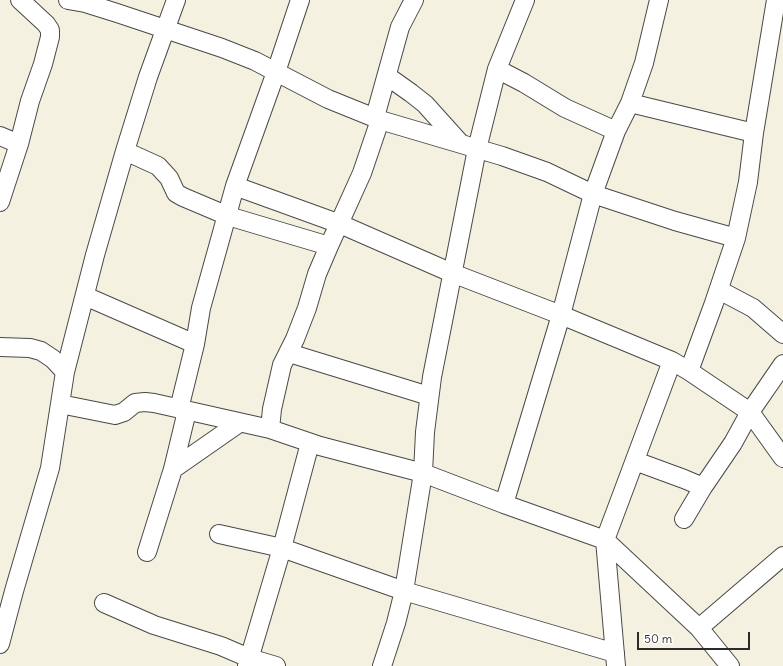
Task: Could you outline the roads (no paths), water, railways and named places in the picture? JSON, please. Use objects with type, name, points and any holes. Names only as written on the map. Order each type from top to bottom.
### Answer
[{"type":"street","points":[[0,202],[4,181],[19,144],[30,101],[43,64],[50,37],[50,30],[46,24],[20,0]]},
{"type":"street","points":[[68,0],[85,3],[222,48],[255,61],[328,99],[378,119],[547,172],[593,194],[675,221],[736,238]]},
{"type":"street","points":[[0,644],[50,468],[65,372],[85,296],[125,151],[148,78],[176,0]]},
{"type":"street","points":[[147,552],[173,470],[202,308],[235,186],[300,0]]},
{"type":"street","points":[[270,429],[272,409],[282,365],[289,353],[307,308],[317,274],[362,174],[378,119],[387,76],[400,27],[414,0]]},
{"type":"street","points":[[382,666],[396,623],[404,591],[424,473],[425,432],[429,396],[452,273],[470,147],[497,69],[525,0]]},
{"type":"street","points":[[504,504],[560,315],[593,194],[616,131],[630,103],[644,63],[659,0]]},
{"type":"street","points":[[689,371],[719,290],[736,238],[748,182],[754,133],[776,0]]},
{"type":"street","points":[[497,69],[524,83],[565,108],[616,131]]},
{"type":"street","points":[[387,76],[425,104],[470,147]]},
{"type":"street","points":[[630,103],[754,133]]},
{"type":"street","points":[[0,136],[19,144]]},
{"type":"street","points":[[125,151],[158,166],[169,178],[176,194],[228,216],[329,246]]},
{"type":"street","points":[[235,186],[340,224],[452,273],[672,361],[750,412],[783,458]]},
{"type":"street","points":[[719,290],[753,308],[783,334]]},
{"type":"street","points":[[85,296],[195,344]]},
{"type":"street","points":[[0,347],[30,348],[41,351],[53,359],[65,372]]},
{"type":"street","points":[[289,353],[429,396]]},
{"type":"street","points":[[219,534],[282,548],[404,591],[616,660],[605,540],[672,361]]},
{"type":"street","points":[[684,519],[703,487],[733,443],[750,412],[783,364]]},
{"type":"street","points":[[60,404],[114,415],[124,412],[139,402],[154,402],[183,410],[270,429],[310,443],[424,473],[504,504],[605,540],[699,628],[730,666]]},
{"type":"street","points":[[173,470],[239,423]]},
{"type":"street","points":[[248,662],[282,548],[310,443]]},
{"type":"street","points":[[635,461],[703,487]]},
{"type":"street","points":[[699,628],[783,556]]},
{"type":"street","points":[[104,603],[154,625],[208,642],[248,662],[276,666]]}]
